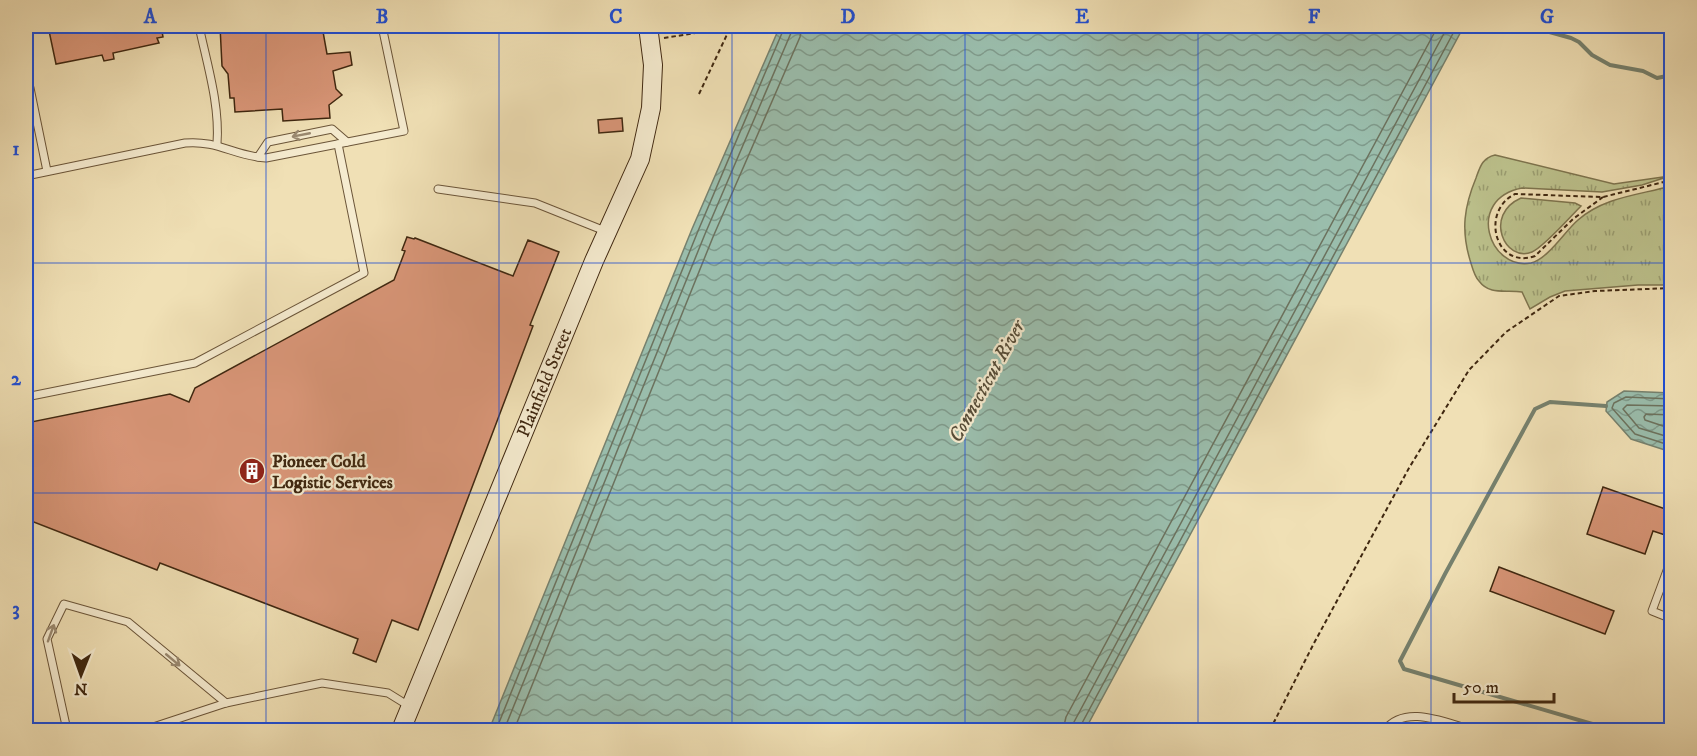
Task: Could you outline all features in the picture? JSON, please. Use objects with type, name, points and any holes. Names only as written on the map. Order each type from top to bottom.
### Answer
[{"type":"street","name":"Plainfield Street","points":[[401,730],[640,159],[651,108],[653,65],[648,32]]},
{"type":"lane","points":[[199,26],[216,112],[217,144]]},
{"type":"lane","points":[[26,176],[185,143],[202,141],[217,144],[248,157],[281,156],[404,130],[382,26]]},
{"type":"lane","points":[[26,78],[47,171]]},
{"type":"lane","points":[[258,157],[268,142],[332,129],[347,142]]},
{"type":"lane","points":[[26,397],[195,363],[364,273],[338,144]]},
{"type":"lane","points":[[438,189],[535,203],[608,231]]},
{"type":"lane","points":[[1671,557],[1652,611],[1671,619]]},
{"type":"lane","points":[[67,730],[47,639],[64,604],[128,622],[226,704]]},
{"type":"lane","points":[[144,730],[226,704],[322,682],[388,693],[411,707]]},
{"type":"lane","points":[[1385,730],[1397,720],[1418,716],[1474,730]]},
{"type":"path","points":[[648,32],[686,36],[702,32],[709,26]]},
{"type":"path","points":[[699,94],[731,26]]},
{"type":"path","points":[[1603,197],[1573,219],[1535,256],[1528,258],[1515,256],[1504,250],[1497,240],[1495,221],[1500,207],[1504,201],[1515,194],[1603,197],[1647,188],[1671,180]]},
{"type":"path","points":[[1270,730],[1313,645],[1409,468],[1469,370],[1506,332],[1559,297],[1595,291],[1671,288]]},
{"type":"green space","points":[[1495,155],[1614,184],[1670,176],[1642,185],[1602,192],[1522,188],[1504,195],[1493,205],[1489,219],[1489,233],[1495,246],[1504,256],[1516,263],[1531,263],[1550,251],[1588,212],[1622,198],[1671,186],[1671,285],[1638,285],[1565,291],[1530,309],[1522,292],[1493,290],[1483,286],[1476,276],[1467,249],[1465,219],[1466,209],[1480,167],[1487,158]]},
{"type":"green space","points":[[1521,198],[1575,203],[1581,206],[1537,249],[1522,254],[1514,251],[1507,244],[1502,236],[1501,225],[1503,215],[1509,206]]},
{"type":"water","name":"Connecticut River","points":[[780,26],[1464,26],[1085,730],[489,730],[692,229]]},
{"type":"water","points":[[1624,391],[1671,393],[1671,452],[1631,439],[1606,411],[1607,402]]},
{"type":"building","points":[[48,26],[161,26],[163,37],[157,38],[159,43],[113,53],[114,59],[104,61],[102,55],[56,64]]},
{"type":"building","points":[[220,26],[322,26],[327,54],[350,52],[352,65],[333,71],[336,89],[342,95],[329,105],[330,118],[283,121],[282,109],[235,112],[234,98],[230,98],[228,74],[222,66]]},
{"type":"building","points":[[622,118],[623,131],[599,133],[598,120]]},
{"type":"building","name":"Pioneer Cold Logistic Services","points":[[407,237],[415,238],[513,276],[528,240],[559,252],[418,630],[392,620],[376,662],[353,653],[358,639],[160,563],[157,570],[26,519],[26,423],[170,394],[189,402],[195,388],[394,280],[405,251],[402,250]]},
{"type":"building","points":[[1603,487],[1671,511],[1671,537],[1653,531],[1645,554],[1587,534]]},
{"type":"building","points":[[1499,567],[1614,611],[1605,634],[1490,591]]},
{"type":"waterway","points":[[1528,26],[1571,38],[1579,42],[1592,55],[1610,65],[1643,71],[1657,78],[1672,75]]},
{"type":"waterway","points":[[1606,406],[1550,402],[1535,409],[1400,661],[1404,669],[1613,730]]},
{"type":"place","name":"Pioneer Cold Logistic Services","points":[[252,471]]}]
